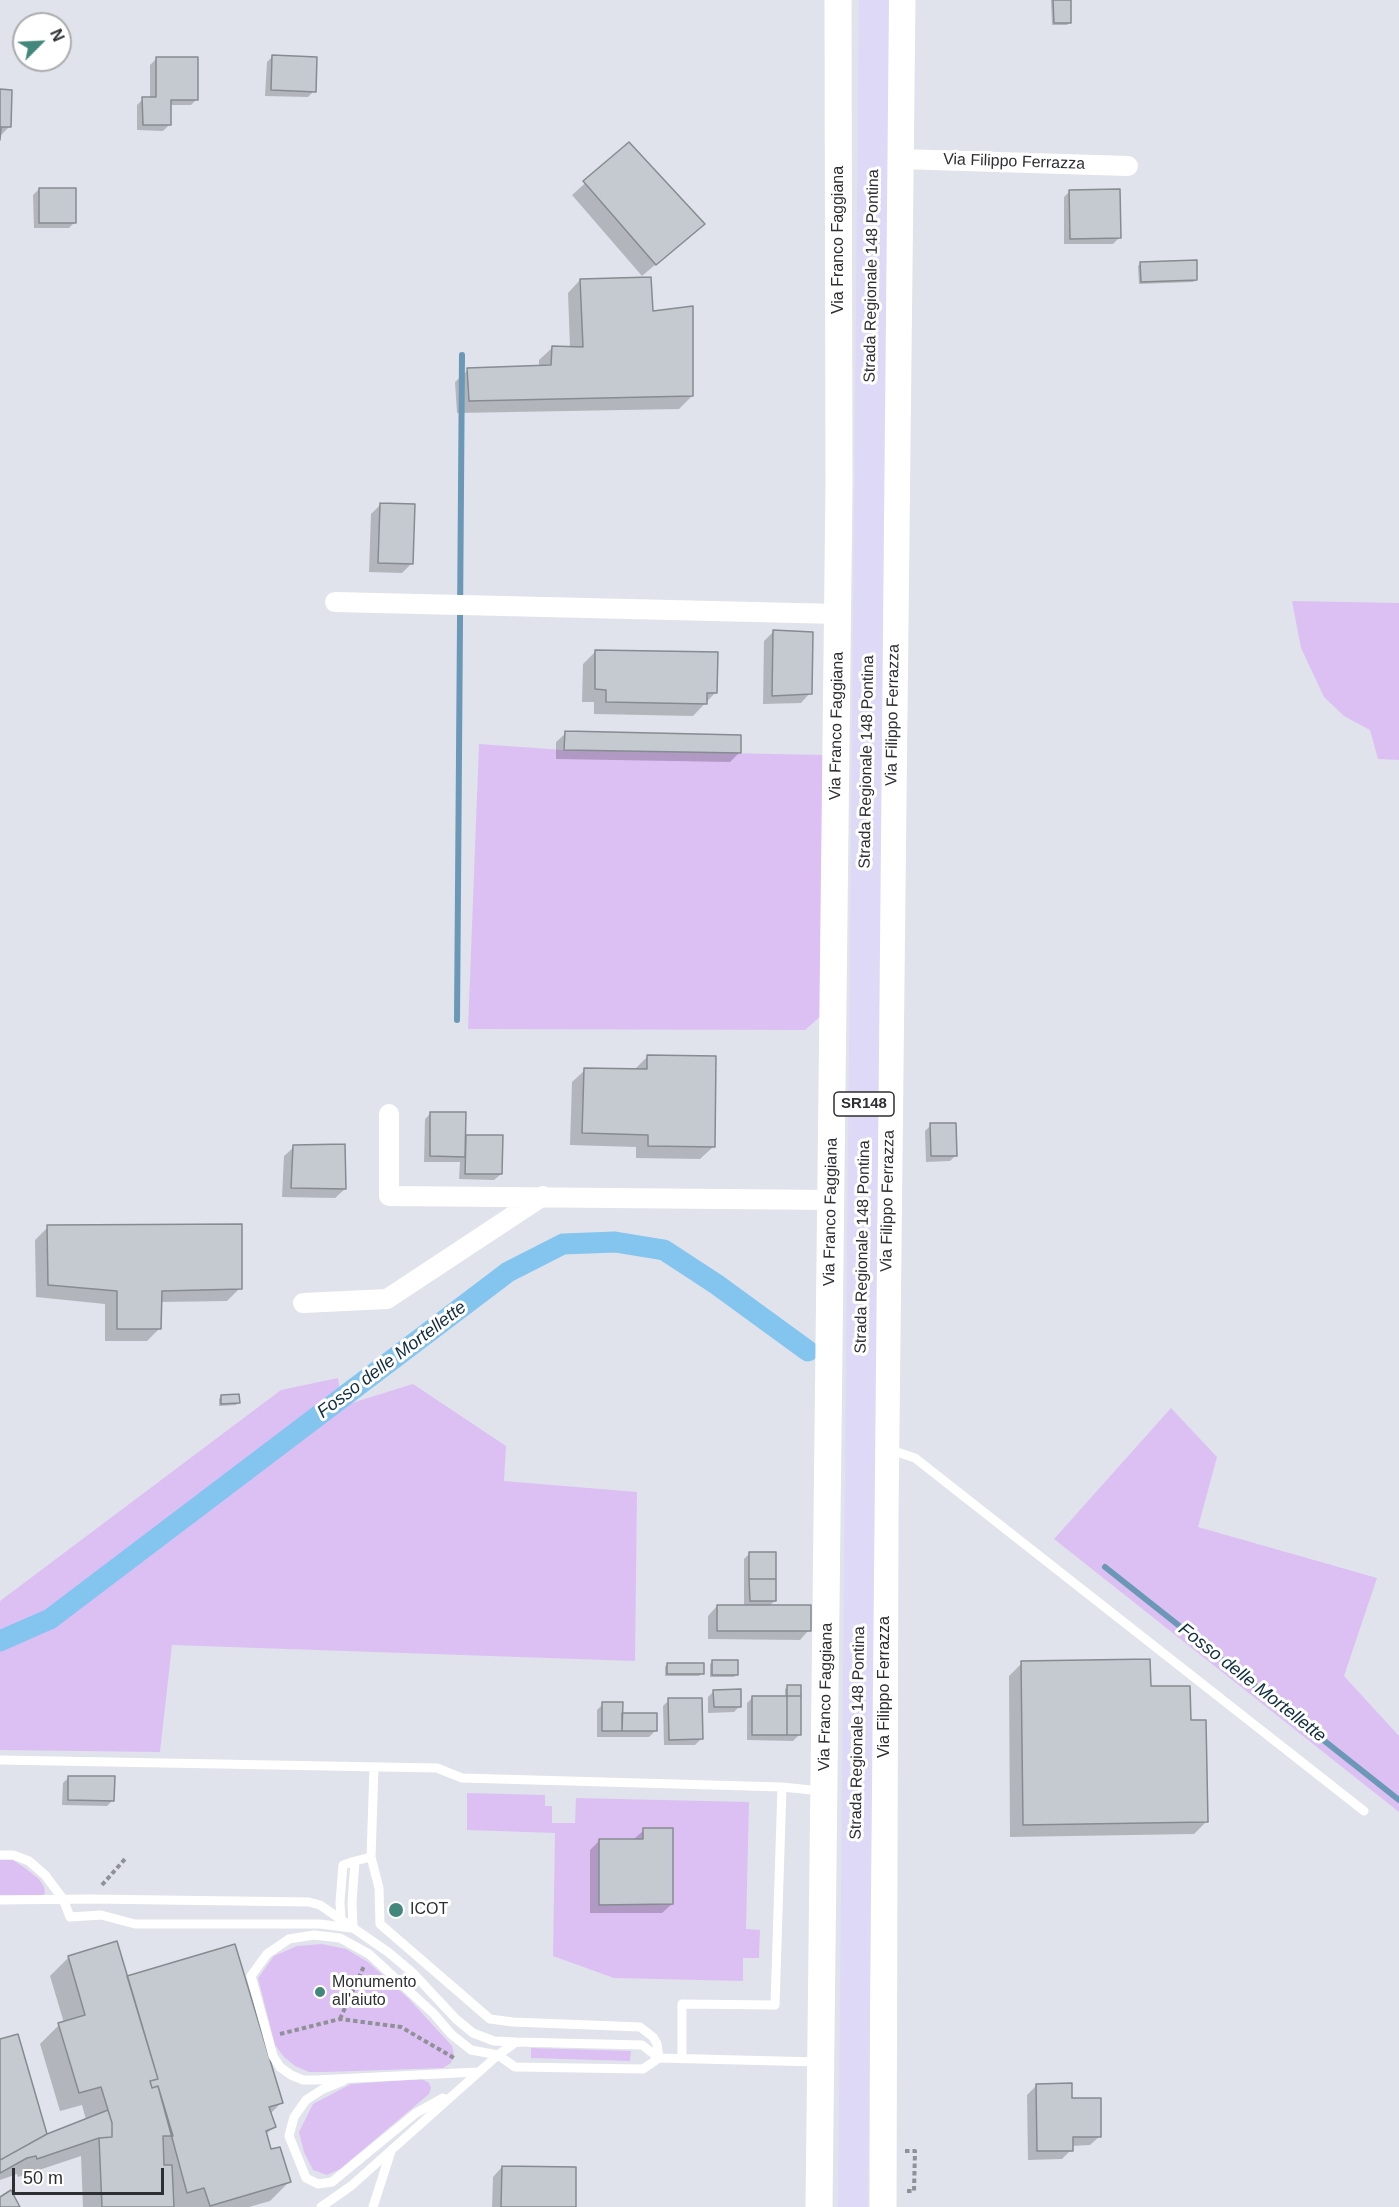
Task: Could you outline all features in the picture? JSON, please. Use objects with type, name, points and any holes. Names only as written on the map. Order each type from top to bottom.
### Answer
[{"type":"main road","name":"Strada Regionale 148 Pontina","points":[[853,2207],[874,0]]},
{"type":"street","name":"Via Franco Faggiana","points":[[819,2207],[838,614],[838,0]]},
{"type":"street","name":"Via Filippo Ferrazza","points":[[883,2207],[886,1448],[902,0]]},
{"type":"street","name":"Via Filippo Ferrazza","points":[[900,159],[1128,166]]},
{"type":"street","points":[[334,602],[838,614]]},
{"type":"street","points":[[389,1114],[389,1196],[831,1200]]},
{"type":"street","points":[[303,1303],[387,1299],[543,1196]]},
{"type":"lane","points":[[886,1448],[915,1458],[1364,1810]]},
{"type":"lane","points":[[0,1760],[437,1768],[462,1778],[782,1787],[824,1791]]},
{"type":"lane","points":[[374,1767],[371,1857],[379,1888],[380,1924],[490,2019],[640,2027],[653,2037],[657,2044],[659,2058]]},
{"type":"lane","points":[[682,2059],[682,2004],[775,2005],[782,1787]]},
{"type":"lane","points":[[0,1855],[13,1855],[29,1862],[45,1875],[63,1899],[70,1917],[101,1915],[135,1923],[320,1924],[353,1928]]},
{"type":"lane","points":[[341,1920],[343,1865],[371,1857]]},
{"type":"lane","points":[[353,1928],[355,1861]]},
{"type":"lane","points":[[0,1900],[309,1902],[320,1905],[388,1952],[413,1973],[456,2019],[473,2033],[494,2041],[642,2045],[659,2058],[821,2062]]},
{"type":"lane","points":[[478,2072],[316,2080],[303,2080],[291,2075],[280,2067],[273,2056],[251,1976],[267,1954],[289,1938],[314,1935],[340,1938],[369,1954],[434,2014],[451,2034],[471,2050],[498,2055],[516,2067],[643,2069],[659,2058]]},
{"type":"lane","points":[[321,2207],[351,2186],[478,2072],[516,2042]]},
{"type":"lane","points":[[350,2078],[323,2089],[306,2100],[294,2117],[289,2136],[306,2178],[318,2184],[332,2182],[416,2113],[458,2090]]},
{"type":"lane","points":[[373,2207],[391,2151]]},
{"type":"path","points":[[90,1899],[125,1859]]},
{"type":"path","points":[[340,2019],[369,1954]]},
{"type":"path","points":[[268,2037],[340,2019],[401,2028],[478,2072]]},
{"type":"path","points":[[914,2192],[915,2151]]},
{"type":"shaded area","points":[[1292,601],[1399,603],[1399,760],[1378,759],[1370,730],[1344,716],[1324,697],[1301,648]]},
{"type":"shaded area","points":[[479,744],[564,750],[827,755],[822,1015],[805,1030],[468,1029]]},
{"type":"shaded area","points":[[338,1378],[342,1406],[413,1384],[506,1446],[504,1481],[637,1492],[635,1661],[172,1645],[160,1752],[0,1750],[0,1601],[281,1390]]},
{"type":"shaded area","points":[[1171,1408],[1217,1457],[1198,1527],[1377,1578],[1344,1676],[1399,1736],[1399,1812],[1054,1539]]},
{"type":"shaded area","points":[[467,1793],[545,1795],[545,1806],[552,1806],[552,1823],[575,1823],[576,1798],[749,1802],[746,1929],[760,1930],[759,1958],[743,1958],[743,1981],[614,1978],[553,1956],[555,1833],[467,1830]],"holes":[[[673,1828],[673,1904],[599,1904],[599,1840],[643,1839],[643,1829]]]},
{"type":"shaded area","points":[[0,1860],[13,1860],[25,1868],[39,1879],[45,1893],[43,1895],[0,1895]]},
{"type":"shaded area","points":[[322,1944],[346,1949],[368,1962],[409,1999],[452,2046],[454,2055],[451,2063],[443,2068],[309,2072],[295,2066],[284,2057],[275,2045],[258,1978],[274,1956],[297,1946]]},
{"type":"shaded area","points":[[531,2048],[631,2051],[630,2061],[531,2058]]},
{"type":"shaded area","points":[[422,2079],[429,2083],[431,2088],[429,2094],[340,2169],[327,2175],[313,2170],[304,2152],[299,2132],[313,2104],[351,2084]]},
{"type":"building","points":[[1053,0],[1071,0],[1071,23],[1054,23]]},
{"type":"building","points":[[272,55],[317,57],[316,92],[271,90]]},
{"type":"building","points":[[156,57],[198,57],[198,100],[171,100],[171,125],[143,125],[142,97],[156,97]]},
{"type":"building","points":[[0,89],[12,90],[11,127],[1,127],[0,140]]},
{"type":"building","points":[[629,142],[705,224],[656,265],[583,181]]},
{"type":"building","points":[[39,188],[76,188],[76,223],[39,223]]},
{"type":"building","points":[[1120,189],[1121,238],[1070,239],[1069,190]]},
{"type":"building","points":[[1197,260],[1197,280],[1141,282],[1140,262]]},
{"type":"building","points":[[651,277],[653,311],[693,306],[693,396],[469,401],[467,368],[551,365],[552,346],[583,347],[580,279]]},
{"type":"building","points":[[380,503],[415,504],[413,564],[378,563]]},
{"type":"building","points":[[773,630],[813,632],[812,694],[772,696]]},
{"type":"building","points":[[595,650],[718,652],[717,693],[707,693],[707,704],[606,702],[606,690],[595,689]]},
{"type":"building","points":[[565,731],[741,735],[741,753],[564,750]]},
{"type":"building","points":[[647,1055],[716,1056],[715,1147],[648,1146],[648,1135],[582,1133],[584,1068],[647,1069]]},
{"type":"building","points":[[430,1112],[466,1112],[465,1157],[430,1156]]},
{"type":"building","points":[[930,1123],[956,1123],[957,1156],[931,1156]]},
{"type":"building","points":[[466,1135],[503,1135],[502,1174],[465,1174]]},
{"type":"building","points":[[345,1144],[346,1189],[291,1188],[293,1145]]},
{"type":"building","points":[[242,1224],[242,1289],[162,1291],[161,1329],[117,1329],[117,1291],[48,1285],[47,1225]]},
{"type":"building","points":[[239,1394],[240,1403],[221,1404],[221,1395]]},
{"type":"building","points":[[749,1552],[776,1552],[776,1579],[749,1579]]},
{"type":"building","points":[[749,1579],[776,1579],[776,1601],[750,1601]]},
{"type":"building","points":[[717,1605],[811,1605],[811,1631],[717,1631]]},
{"type":"building","points":[[1150,1659],[1151,1686],[1190,1686],[1191,1720],[1206,1720],[1208,1822],[1023,1825],[1021,1661]]},
{"type":"building","points":[[712,1660],[738,1660],[738,1675],[712,1675]]},
{"type":"building","points":[[667,1663],[704,1663],[704,1674],[667,1674]]},
{"type":"building","points":[[787,1685],[801,1685],[801,1696],[787,1696]]},
{"type":"building","points":[[741,1689],[741,1707],[714,1707],[713,1690]]},
{"type":"building","points":[[752,1696],[787,1696],[787,1735],[752,1735]]},
{"type":"building","points":[[787,1696],[801,1696],[801,1735],[787,1735]]},
{"type":"building","points":[[668,1698],[702,1698],[703,1739],[669,1740]]},
{"type":"building","points":[[602,1702],[623,1702],[622,1731],[602,1731]]},
{"type":"building","points":[[622,1713],[657,1713],[657,1731],[622,1731]]},
{"type":"building","points":[[68,1776],[115,1776],[114,1801],[68,1800]]},
{"type":"building","points":[[643,1828],[673,1828],[673,1904],[599,1905],[599,1839],[643,1839]]},
{"type":"building","points":[[117,1941],[158,2079],[150,2081],[152,2088],[158,2086],[173,2136],[163,2136],[164,2165],[172,2165],[174,2207],[102,2207],[99,2138],[112,2137],[112,2123],[101,2087],[79,2093],[58,2023],[85,2015],[68,1956]]},
{"type":"building","points":[[235,1944],[283,2103],[269,2107],[276,2127],[266,2131],[271,2149],[280,2147],[291,2182],[210,2206],[204,2188],[187,2193],[158,2086],[152,2088],[150,2081],[158,2079],[127,1976]]},
{"type":"building","points":[[18,2034],[47,2134],[0,2160],[0,2039]]},
{"type":"building","points":[[1072,2083],[1072,2098],[1101,2098],[1101,2137],[1073,2137],[1073,2151],[1037,2151],[1036,2084]]},
{"type":"building","points":[[108,2110],[112,2123],[112,2137],[99,2138],[37,2159],[36,2156],[27,2158],[0,2173],[0,2160],[47,2134]]},
{"type":"building","points":[[502,2166],[576,2167],[576,2207],[501,2207]]},
{"type":"building","points":[[11,2190],[20,2207],[0,2207],[0,2197]]},
{"type":"waterway","points":[[457,1020],[462,355]]},
{"type":"waterway","name":"Fosso delle Mortellette","points":[[0,1641],[50,1619],[508,1272],[563,1244],[615,1242],[664,1250],[716,1284],[808,1351]]},
{"type":"waterway","name":"Fosso delle Mortellette","points":[[1105,1567],[1399,1800]]},
{"type":"place","name":"ICOT","points":[[396,1910]]},
{"type":"place","name":"Monumento all'aiuto","points":[[320,1992]]}]
